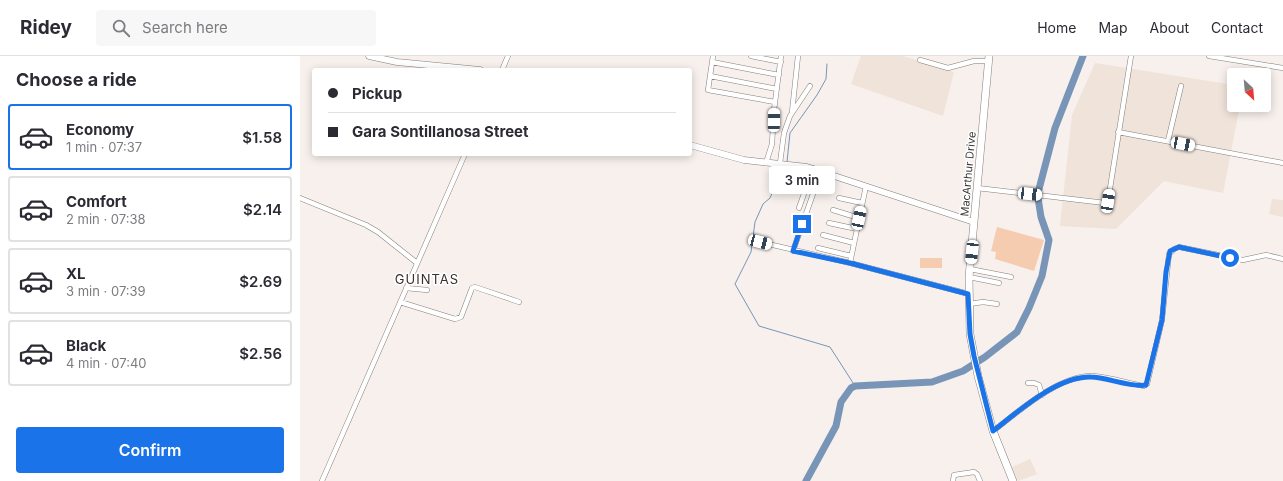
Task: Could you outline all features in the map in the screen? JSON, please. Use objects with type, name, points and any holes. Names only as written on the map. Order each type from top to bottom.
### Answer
[{"type":"main road","name":"MacArthur Drive","points":[[989,59],[969,277],[968,294],[970,334],[978,376],[993,431],[1013,481]]},
{"type":"street","points":[[369,56],[397,62],[459,68]]},
{"type":"street","points":[[503,68],[508,56]]},
{"type":"street","points":[[713,56],[708,89],[710,91],[775,102]]},
{"type":"street","points":[[752,56],[780,62]]},
{"type":"street","points":[[766,163],[772,144],[775,102],[781,56]]},
{"type":"street","points":[[782,163],[784,133],[792,112],[798,56]]},
{"type":"street","points":[[977,188],[1106,203],[1108,201],[1131,56]]},
{"type":"street","points":[[1209,56],[1283,68]]},
{"type":"street","points":[[920,60],[948,68],[974,61],[989,59]]},
{"type":"street","points":[[712,62],[779,75]]},
{"type":"street","points":[[710,76],[777,89]]},
{"type":"street","points":[[792,112],[810,86]]},
{"type":"street","points":[[1168,141],[1181,86]]},
{"type":"street","points":[[1118,132],[1283,163]]},
{"type":"street","points":[[692,146],[744,160],[766,163],[793,164],[813,168],[974,222]]},
{"type":"street","points":[[322,481],[464,156]]},
{"type":"street","points":[[800,208],[813,168]]},
{"type":"street","points":[[793,251],[821,171]]},
{"type":"street","points":[[850,263],[866,186]]},
{"type":"street","points":[[300,198],[366,225],[378,232],[417,263]]},
{"type":"street","points":[[839,198],[862,203]]},
{"type":"street","points":[[833,210],[859,218]]},
{"type":"street","points":[[829,223],[857,229]]},
{"type":"street","points":[[823,235],[854,243]]},
{"type":"street","points":[[760,242],[793,251],[850,263],[968,294]]},
{"type":"street","points":[[993,431],[1055,387],[1086,377],[1092,376],[1144,386],[1147,384],[1162,320],[1169,254],[1174,248],[1179,247],[1242,260],[1266,255],[1283,259]]},
{"type":"street","points":[[818,248],[851,256]]},
{"type":"street","points":[[970,268],[1011,277]]},
{"type":"street","points":[[969,277],[999,283]]},
{"type":"street","points":[[400,302],[455,319],[461,317],[472,288],[475,287],[519,302]]},
{"type":"street","points":[[406,288],[427,290]]},
{"type":"street","points":[[969,304],[982,302],[997,304]]},
{"type":"street","points":[[1028,383],[1039,385],[1042,395]]},
{"type":"street","points":[[953,481],[954,475],[974,472],[977,474],[980,481]]},
{"type":"shaded area","points":[[861,56],[903,56],[954,72],[943,116],[851,84]]},
{"type":"shaded area","points":[[1095,63],[1227,84],[1227,112],[1239,112],[1223,193],[1164,181],[1116,229],[1060,226],[1072,115]]},
{"type":"shaded area","points":[[1272,199],[1283,200],[1283,217],[1269,214]]},
{"type":"shaded area","points":[[1030,459],[1037,474],[1018,481],[1012,467]]},
{"type":"building","points":[[997,227],[1044,240],[1034,271],[995,259],[996,252],[991,251]]},
{"type":"building","points":[[920,258],[942,258],[942,268],[920,268]]},
{"type":"waterway","points":[[1039,189],[1055,128],[1083,56]]},
{"type":"waterway","points":[[787,162],[790,133],[817,95],[826,79],[827,64]]},
{"type":"waterway","points":[[786,167],[781,184],[773,191],[770,198],[763,204],[755,222],[751,252],[735,284],[759,326],[830,347],[855,386]]},
{"type":"waterway","points":[[806,481],[836,426],[841,402],[851,388],[855,386],[932,382],[963,371],[985,357],[1017,332],[1042,276],[1049,240],[1041,217],[1038,198]]},
{"type":"district","name":"GUINTAS","points":[[427,279]]},
{"type":"route","points":[[802,224],[793,251],[850,263],[968,294],[970,334],[974,356],[993,431],[1042,395],[1055,387],[1077,379],[1092,376],[1144,386],[1146,385],[1162,320],[1166,272],[1170,251],[1179,247],[1230,258]]}]
